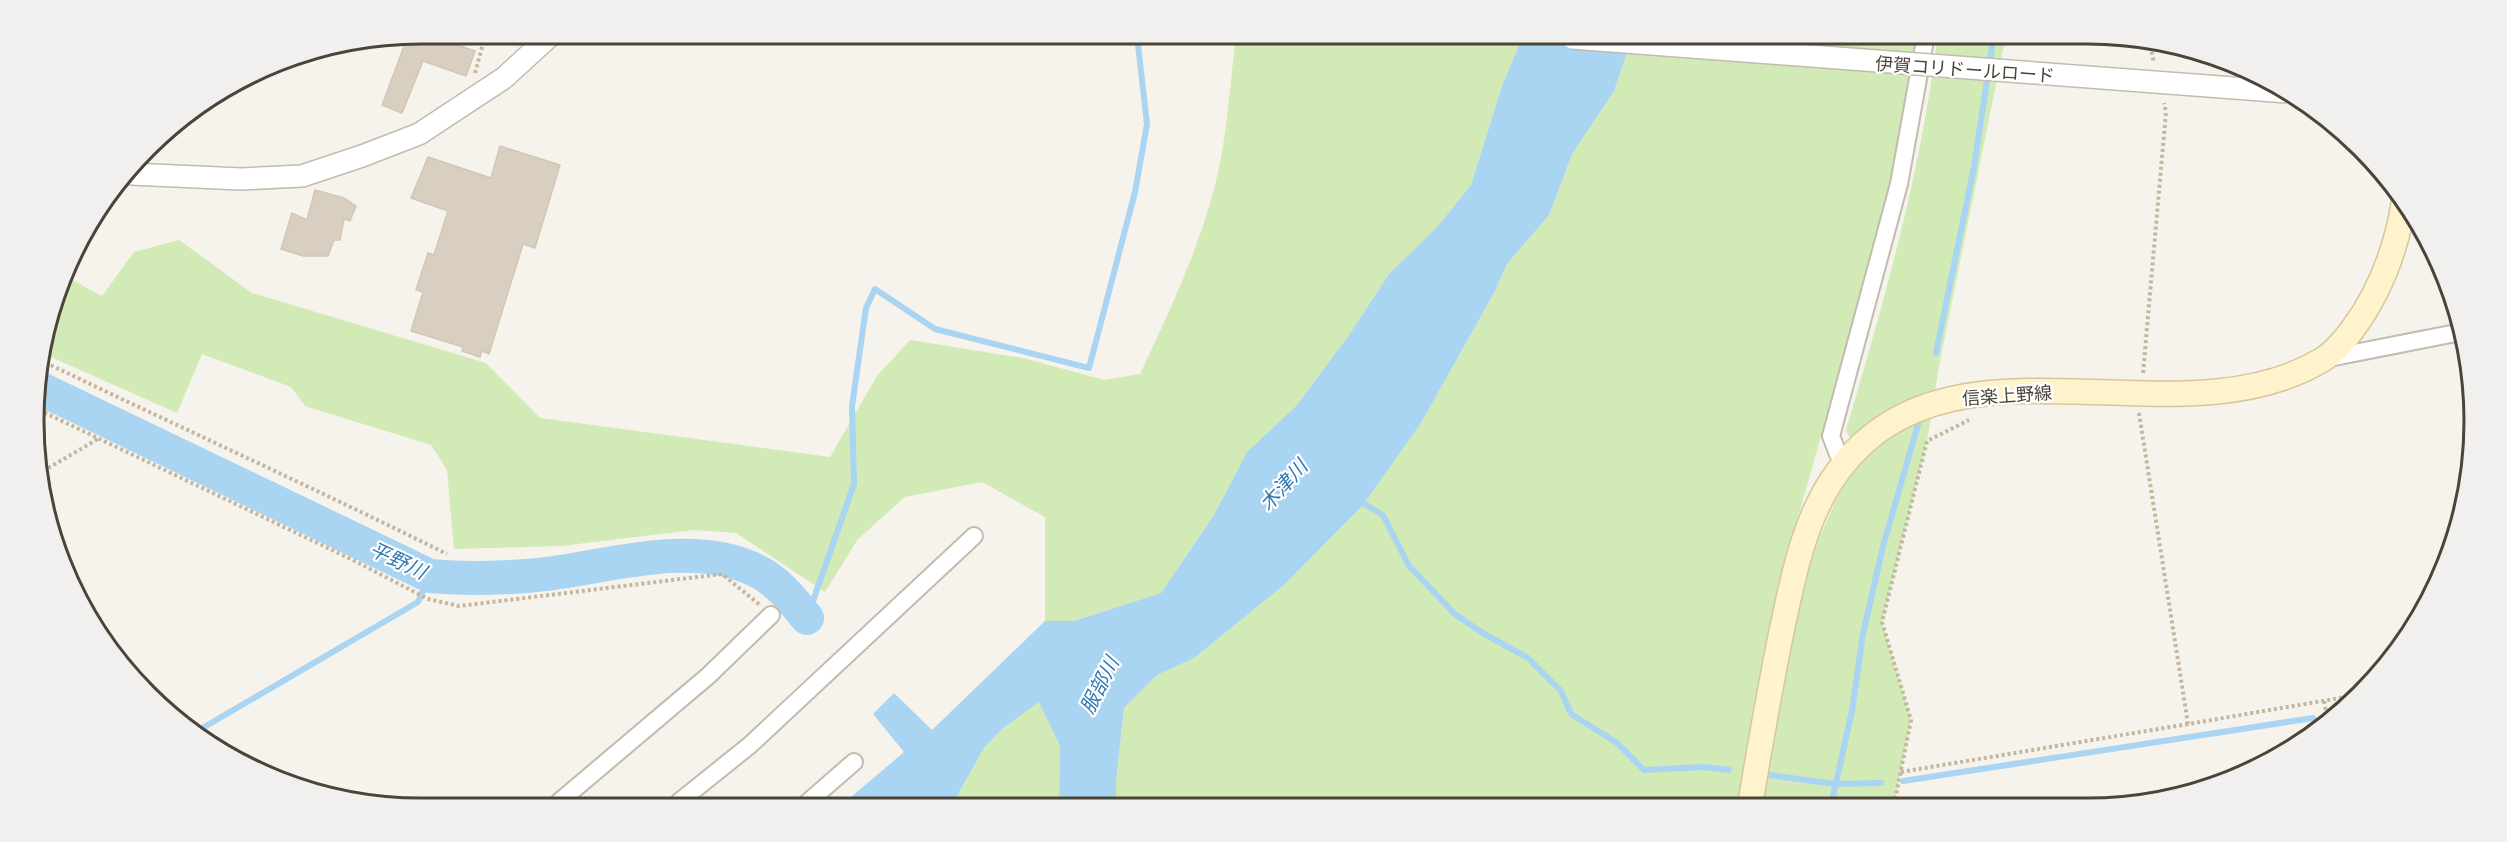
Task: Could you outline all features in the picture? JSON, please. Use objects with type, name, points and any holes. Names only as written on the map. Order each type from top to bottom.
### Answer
[{"type":"main road","name":"信楽上野線","points":[[1751,798],[1777,653],[1799,557],[1823,497],[1847,462],[1870,437],[1906,414],[1936,403],[1998,392],[2215,394],[2247,389],[2284,378],[2324,359],[2361,319],[2387,271],[2401,213]]},
{"type":"street","points":[[135,174],[241,179],[302,176],[419,134],[504,78],[541,44]]},
{"type":"street","name":"伊賀コリドールロード","points":[[1651,44],[2269,91]]},
{"type":"street","points":[[1847,462],[1838,454],[1831,436],[1897,194],[1924,44]]},
{"type":"street","points":[[2324,359],[2453,334]]},
{"type":"street","points":[[684,798],[750,745],[974,536]]},
{"type":"street","points":[[564,798],[708,676],[771,615]]},
{"type":"street","points":[[812,798],[854,762]]},
{"type":"path","points":[[473,98],[468,88],[482,44]]},
{"type":"path","points":[[2166,112],[2138,406],[2188,724]]},
{"type":"path","points":[[48,364],[206,440],[300,481],[447,554]]},
{"type":"path","points":[[44,412],[428,599],[459,606],[722,574],[771,615]]},
{"type":"path","points":[[1895,798],[1911,720],[1882,622],[1927,441],[1977,416]]},
{"type":"path","points":[[47,469],[98,439]]},
{"type":"path","points":[[1901,772],[2344,697]]},
{"type":"path","points":[[2325,701],[2327,712]]},
{"type":"green space","points":[[1235,44],[1520,44],[1502,86],[1471,185],[1437,227],[1389,274],[1349,335],[1297,405],[1247,452],[1214,515],[1161,593],[1074,621],[1045,621],[1045,517],[982,482],[905,497],[858,539],[825,592],[736,533],[694,530],[561,546],[454,549],[447,470],[431,445],[305,406],[291,387],[202,354],[177,413],[50,356],[56,323],[71,279],[102,296],[134,252],[179,240],[252,293],[486,363],[540,418],[830,457],[877,376],[910,340],[1023,358],[1104,380],[1140,374],[1178,292],[1210,205],[1227,119]]},
{"type":"green space","points":[[1630,44],[1914,44],[1906,111],[1878,235],[1793,535],[1741,798],[1116,798],[1124,708],[1157,675],[1194,658],[1284,585],[1363,505],[1421,423],[1494,293],[1507,264],[1549,215],[1572,154],[1614,91]]},
{"type":"green space","points":[[1936,44],[2004,44],[1939,366],[1927,441],[1882,622],[1911,720],[1895,798],[1759,798],[1779,687],[1808,562],[1840,492],[1861,461],[1846,430],[1900,237],[1930,89]]},
{"type":"green space","points":[[1039,701],[1060,746],[1059,798],[956,798],[984,748],[1003,728]]},
{"type":"water","points":[[1520,44],[1630,44],[1614,91],[1572,154],[1549,215],[1507,264],[1494,293],[1421,423],[1363,505],[1284,585],[1194,658],[1157,675],[1124,708],[1116,798],[1059,798],[1060,746],[1039,702],[1003,728],[984,748],[956,798],[850,798],[904,752],[873,714],[894,693],[932,730],[1045,621],[1074,621],[1161,593],[1214,515],[1247,452],[1297,405],[1349,335],[1389,274],[1437,227],[1471,185],[1502,86]]},
{"type":"building","points":[[405,44],[454,44],[475,51],[466,76],[423,61],[402,113],[382,105]]},
{"type":"building","points":[[500,146],[560,165],[535,248],[523,244],[489,354],[482,351],[480,357],[462,351],[463,347],[411,331],[423,292],[416,290],[428,253],[434,255],[448,211],[411,198],[428,157],[491,178]]},
{"type":"building","points":[[315,190],[344,198],[356,206],[350,221],[344,219],[340,240],[334,240],[328,256],[303,256],[281,249],[292,213],[307,220]]},
{"type":"waterway","points":[[807,618],[854,484],[852,406],[866,308],[875,289],[935,329],[1089,368],[1135,192],[1147,124],[1138,44]]},
{"type":"waterway","points":[[1936,353],[1974,167],[1992,44]]},
{"type":"waterway","name":"平野川","points":[[45,391],[430,576],[508,577],[554,573],[657,557],[709,557],[734,562],[765,575],[785,592],[807,618]]},
{"type":"waterway","points":[[1833,798],[1852,711],[1863,634],[1883,546],[1919,421]]},
{"type":"waterway","points":[[1359,501],[1383,515],[1409,566],[1455,614],[1481,632],[1528,658],[1561,691],[1571,714],[1617,743],[1644,770],[1703,767],[1729,770]]},
{"type":"waterway","points":[[202,728],[418,602],[430,576]]},
{"type":"waterway","points":[[1903,781],[2313,718]]},
{"type":"waterway","points":[[1769,775],[1835,784],[1881,783]]},
{"type":"water label","name":"木津川","points":[[1283,485]]},
{"type":"water label","name":"服部川","points":[[1099,685]]}]
